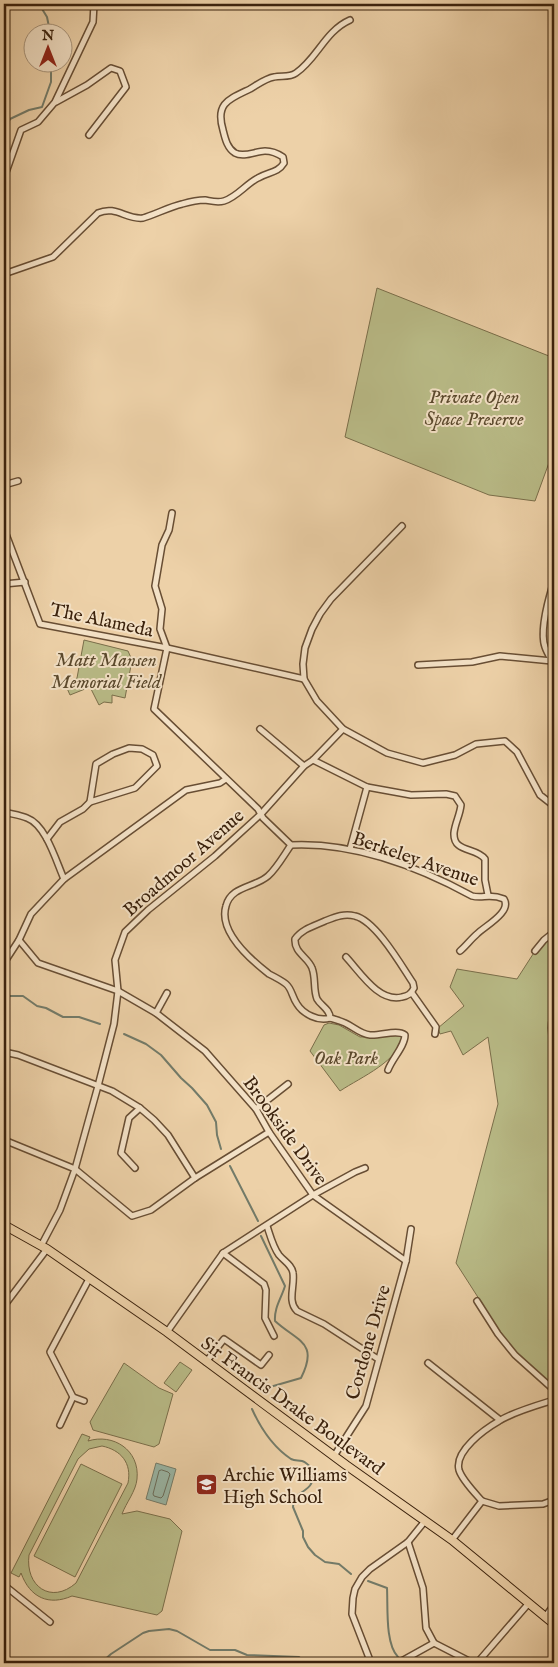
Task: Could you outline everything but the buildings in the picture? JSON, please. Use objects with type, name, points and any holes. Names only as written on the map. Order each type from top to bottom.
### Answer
[{"type":"main road","name":"Sir Francis Drake Boulevard","points":[[4,1225],[44,1247],[167,1332],[334,1456],[452,1540],[554,1624]]},
{"type":"street","points":[[4,178],[20,130],[38,122],[56,102],[93,22],[94,4]]},
{"type":"street","points":[[4,274],[53,257],[98,213],[105,210],[143,218],[165,208],[183,203],[203,200],[224,201],[258,178],[277,171],[284,163],[283,156],[277,153],[264,151],[242,155],[232,150],[227,142],[221,122],[221,108],[233,96],[271,78],[291,76],[296,73],[308,63],[336,29],[350,20]]},
{"type":"street","points":[[56,102],[111,68],[120,71],[126,87],[89,135]]},
{"type":"street","points":[[4,485],[18,481]]},
{"type":"street","name":"The Alameda","points":[[167,648],[160,629],[162,609],[155,586],[162,545],[172,513]]},
{"type":"street","points":[[402,526],[331,599],[312,629],[302,664],[304,679],[316,702],[344,730],[387,753],[423,763],[455,755],[476,744],[504,741],[517,752],[540,794],[554,806]]},
{"type":"street","name":"The Alameda","points":[[4,528],[26,582],[40,624],[167,648],[304,679]]},
{"type":"street","points":[[553,663],[544,646],[544,623],[546,604],[554,581]]},
{"type":"street","points":[[4,584],[26,582]]},
{"type":"street","points":[[167,648],[154,709],[258,808],[263,818],[291,845],[266,878],[239,889],[226,904],[224,919],[233,940],[257,964],[289,987],[297,1004],[303,1011],[321,1020],[330,1018],[346,1023],[358,1032],[368,1035],[398,1032],[404,1034],[405,1041],[392,1060],[388,1070]]},
{"type":"street","points":[[418,666],[472,662],[500,656],[553,663]]},
{"type":"street","points":[[260,729],[304,766]]},
{"type":"street","name":"Broadmoor Avenue","points":[[4,1306],[44,1247],[75,1169],[114,1024],[118,992],[115,960],[125,932],[148,910],[215,856],[261,814],[304,766],[313,760],[344,730]]},
{"type":"street","points":[[46,839],[60,822],[90,802],[135,788],[156,766],[154,755],[142,749],[129,748],[113,754],[96,764],[90,802]]},
{"type":"street","points":[[313,760],[367,787],[412,795],[446,794],[455,796],[461,805],[454,833],[456,842],[461,848],[478,853],[485,859],[488,895]]},
{"type":"street","points":[[4,963],[19,940],[31,914],[64,878],[186,790],[220,783],[226,779]]},
{"type":"street","points":[[350,849],[367,787]]},
{"type":"street","points":[[4,812],[27,817],[34,821],[46,839],[64,878]]},
{"type":"street","name":"Berkeley Avenue","points":[[291,845],[307,844],[350,849],[422,871],[472,896],[488,895],[504,899],[506,903],[505,909],[488,927],[477,934],[460,951]]},
{"type":"street","points":[[330,1018],[328,1011],[317,999],[312,967],[298,951],[295,939],[304,930],[339,916],[353,915],[360,917],[376,930],[413,983],[414,988],[412,993],[405,997],[394,998],[382,995],[346,957]]},
{"type":"street","points":[[535,951],[554,932]]},
{"type":"street","name":"Brookside Drive","points":[[19,940],[38,963],[118,992],[156,1013],[206,1052],[256,1109],[269,1132],[314,1196],[406,1262]]},
{"type":"street","points":[[156,1013],[168,993]]},
{"type":"street","points":[[412,993],[436,1027],[435,1034]]},
{"type":"street","points":[[554,1014],[551,1025],[554,1044]]},
{"type":"street","points":[[4,1052],[18,1055],[112,1091],[140,1108],[168,1135],[195,1178]]},
{"type":"street","points":[[256,1109],[288,1084]]},
{"type":"street","points":[[135,1168],[121,1153],[129,1118],[140,1108]]},
{"type":"street","points":[[4,1140],[75,1169],[132,1216],[151,1210],[195,1178],[269,1132]]},
{"type":"street","points":[[167,1332],[223,1253],[314,1196],[365,1168]]},
{"type":"street","points":[[267,1226],[277,1252],[292,1268],[292,1301],[297,1311],[324,1324],[378,1359]]},
{"type":"street","name":"Cordone Drive","points":[[334,1456],[366,1406],[406,1262],[411,1229]]},
{"type":"street","points":[[223,1253],[264,1284],[266,1290],[265,1318],[274,1336]]},
{"type":"street","points":[[84,1401],[73,1397],[50,1352],[89,1279]]},
{"type":"street","points":[[477,1301],[498,1334],[515,1355],[554,1390]]},
{"type":"street","points":[[206,1362],[224,1338],[261,1365],[269,1355]]},
{"type":"street","points":[[428,1363],[500,1420]]},
{"type":"street","points":[[60,1425],[73,1397]]},
{"type":"street","points":[[554,1400],[500,1420],[469,1443],[461,1455],[459,1469],[471,1489],[482,1501],[499,1506],[543,1504],[554,1500]]},
{"type":"street","points":[[452,1540],[482,1501]]},
{"type":"street","points":[[371,1663],[352,1614],[355,1590],[362,1576],[408,1542],[424,1521]]},
{"type":"street","points":[[408,1542],[424,1588],[426,1628],[434,1643],[473,1663]]},
{"type":"street","points":[[4,1585],[50,1622]]},
{"type":"street","points":[[477,1663],[529,1603]]},
{"type":"street","points":[[545,1617],[554,1605]]},
{"type":"street","points":[[398,1663],[434,1643]]},
{"type":"green space","name":"Private Open Space Preserve","points":[[377,288],[554,358],[554,458],[550,460],[535,501],[489,495],[345,437]]},
{"type":"green space","name":"Matt Mansen Memorial Field","points":[[84,640],[128,651],[132,660],[125,698],[112,695],[112,703],[104,702],[99,705],[90,687],[70,695],[66,686],[77,678]]},
{"type":"green space","points":[[554,933],[554,1390],[515,1355],[456,1263],[498,1104],[488,1037],[463,1055],[451,1031],[440,1034],[438,1028],[464,1006],[450,987],[457,969],[517,979],[535,951]]},
{"type":"green space","name":"Oak Park","points":[[329,1023],[339,1025],[360,1037],[404,1034],[401,1044],[388,1060],[340,1091],[310,1051],[324,1025]]},
{"type":"green space","points":[[180,1362],[192,1370],[176,1392],[164,1383]]},
{"type":"green space","points":[[124,1363],[159,1388],[173,1394],[159,1444],[154,1447],[93,1430],[90,1422]]},
{"type":"green space","points":[[82,1434],[90,1437],[88,1441],[107,1439],[123,1446],[134,1460],[137,1469],[137,1479],[122,1514],[137,1511],[170,1519],[182,1531],[162,1611],[157,1615],[72,1596],[56,1600],[41,1598],[30,1589],[21,1573],[19,1577],[11,1573]],"holes":[[[102,1446],[109,1448],[124,1458],[128,1469],[128,1483],[76,1583],[58,1592],[49,1592],[42,1589],[31,1576],[29,1555],[78,1459],[89,1449]]]},
{"type":"green space","points":[[81,1464],[122,1484],[75,1577],[34,1556]]},
{"type":"water","points":[[156,1463],[176,1469],[166,1505],[146,1499]]},
{"type":"waterway","points":[[39,4],[48,22]]},
{"type":"waterway","points":[[4,127],[10,119],[29,110],[42,107],[51,82],[51,72]]},
{"type":"waterway","points":[[4,999],[9,996],[23,996],[37,1006],[46,1008],[63,1017],[79,1017],[100,1024]]},
{"type":"waterway","points":[[124,1034],[146,1044],[161,1055],[207,1105],[216,1122],[221,1149]]},
{"type":"waterway","points":[[230,1166],[258,1221]]},
{"type":"waterway","points":[[261,1236],[285,1286],[277,1308],[275,1321],[303,1344],[307,1350],[308,1357],[301,1378],[263,1389]]},
{"type":"waterway","points":[[252,1409],[259,1424],[279,1449],[291,1459],[303,1462],[312,1468],[312,1483],[307,1489],[294,1497],[293,1507],[308,1547],[325,1562],[339,1564],[351,1574]]},
{"type":"waterway","points":[[368,1581],[387,1588],[389,1634],[394,1651],[398,1657]]},
{"type":"waterway","points":[[101,1663],[111,1654],[143,1633],[169,1629],[177,1631],[210,1650],[235,1650],[247,1655],[299,1657],[304,1663]]},
{"type":"waterway","points":[[4,1641],[10,1663]]},
{"type":"place","name":"Archie Williams High School","points":[[207,1485]]}]
